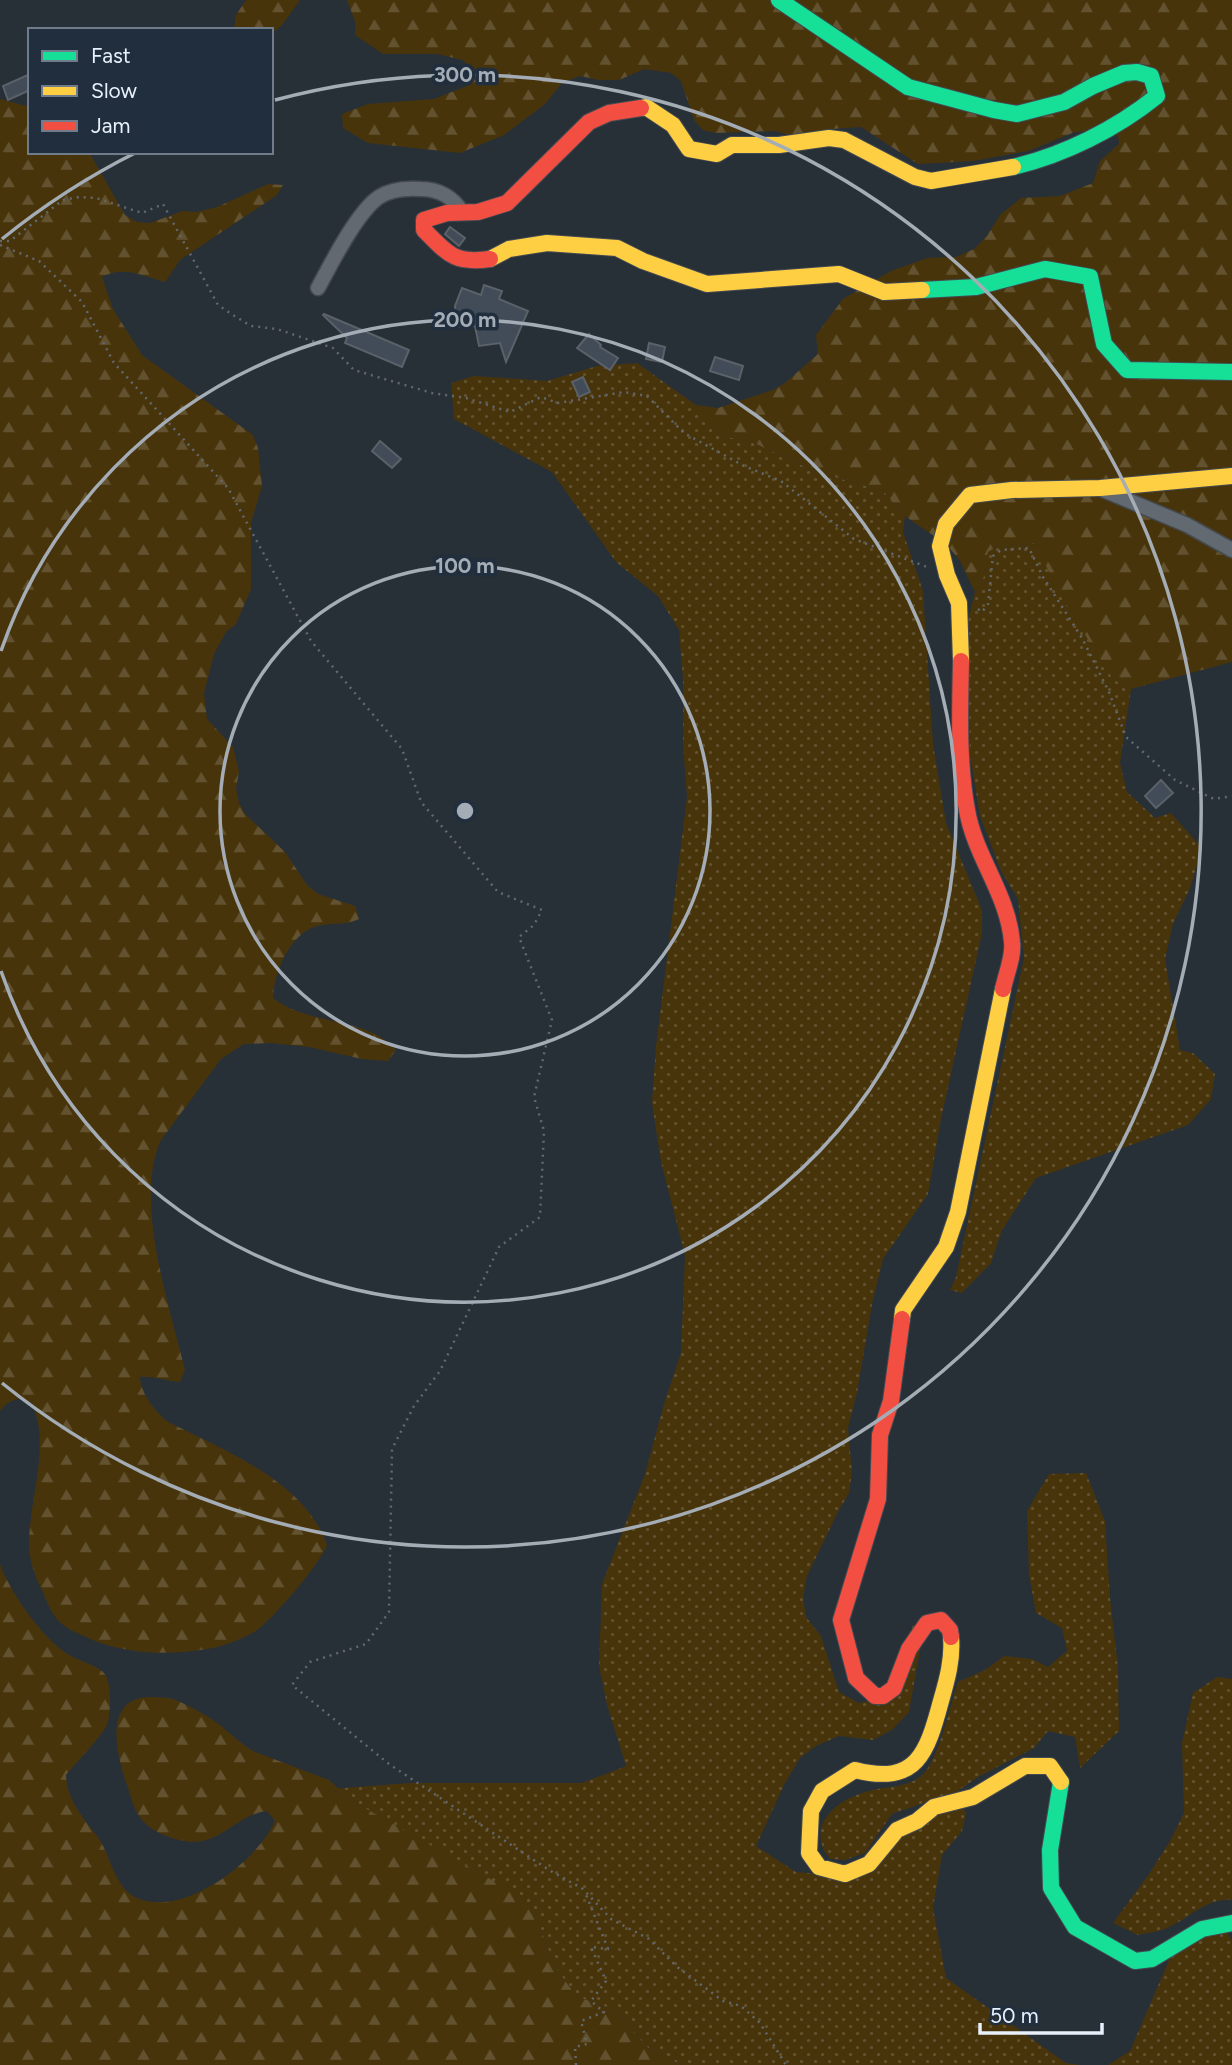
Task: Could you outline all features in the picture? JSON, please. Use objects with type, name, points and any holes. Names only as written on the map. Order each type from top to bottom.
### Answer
[{"type":"street","points":[[779,0],[908,87],[994,110],[1017,114],[1064,102],[1124,73],[1137,72],[1151,76],[1157,96],[1132,116],[1051,156],[1016,166],[931,181],[915,177],[844,140],[732,145],[717,154],[689,149],[673,125],[646,107],[609,113],[589,122],[508,204],[478,212],[440,214],[424,220],[424,230],[451,257],[470,262],[491,259],[509,249],[547,243],[617,248],[643,261],[707,284],[839,274],[884,292],[976,287],[1045,269],[1090,277],[1104,344],[1127,370],[1232,372]]},
{"type":"street","points":[[318,288],[363,213],[378,198],[389,192],[407,188],[437,191],[456,202],[461,212]]},
{"type":"street","points":[[1232,476],[1100,488],[1012,490],[970,495],[946,524],[940,546],[947,575],[959,603],[959,735],[967,812],[978,850],[1005,906],[1013,944],[958,1212],[946,1247],[903,1310],[891,1401],[880,1435],[878,1499],[841,1620],[856,1678],[875,1696],[883,1696],[894,1688],[909,1649],[927,1623],[941,1620],[950,1630],[952,1648],[947,1679],[930,1741],[918,1759],[900,1772],[879,1776],[855,1770],[822,1791],[811,1811],[809,1853],[819,1867],[845,1874],[869,1864],[897,1830],[917,1821],[934,1807],[973,1797],[1025,1766],[1050,1766],[1060,1783],[1050,1850],[1051,1888],[1075,1927],[1135,1961],[1152,1959],[1202,1929],[1232,1923]]},
{"type":"street","points":[[1100,488],[1187,525],[1232,550]]},
{"type":"path","points":[[0,243],[10,241],[63,200],[96,198],[142,213],[163,204],[218,305],[251,326],[277,329],[333,348],[354,370],[510,412],[541,397],[558,403],[624,392],[647,396],[684,433],[744,466],[781,481],[854,539],[947,575]]},
{"type":"path","points":[[0,243],[39,261],[82,302],[114,363],[228,488],[311,641],[402,749],[421,802],[499,892],[542,910],[534,925],[519,937],[552,1020],[534,1097],[544,1131],[540,1217],[499,1247],[440,1371],[414,1406],[393,1449],[389,1612],[366,1644],[310,1662],[292,1685],[389,1764],[549,1870],[583,1889],[611,1919],[649,1939],[676,1966],[723,2001],[740,2006],[760,2023],[786,2065]]},
{"type":"path","points":[[974,606],[982,612],[988,604],[993,556],[1001,550],[1029,548],[1043,577],[1082,638],[1109,692],[1126,737],[1175,780],[1214,799],[1232,796]]},
{"type":"path","points":[[576,2065],[575,2047],[587,2044],[581,2021],[604,2012],[591,2001],[606,1981],[592,1947],[608,1949],[583,1889]]},
{"type":"green space","points":[[246,0],[300,0],[282,25],[273,32],[273,28],[234,28],[236,15]]},
{"type":"green space","points":[[347,0],[1232,0],[1232,662],[1131,689],[1113,679],[1060,595],[1035,543],[994,548],[988,552],[981,590],[975,592],[960,561],[947,545],[905,516],[883,491],[814,471],[750,441],[721,436],[699,418],[696,405],[718,408],[773,390],[785,383],[818,354],[816,335],[843,299],[891,271],[927,258],[956,257],[974,249],[987,236],[1000,215],[1021,198],[1060,196],[1093,183],[1100,161],[1119,144],[1118,136],[1106,130],[1075,132],[1028,151],[974,161],[918,164],[861,127],[789,135],[775,131],[716,133],[703,130],[694,120],[681,81],[671,73],[644,69],[619,80],[580,76],[562,83],[545,104],[504,135],[460,153],[368,143],[343,128],[342,114],[368,104],[434,99],[472,84],[472,71],[463,60],[437,54],[383,54],[355,35],[355,21]]},
{"type":"green space","points":[[0,99],[28,106],[28,154],[90,154],[125,215],[137,222],[150,223],[183,211],[196,212],[217,207],[268,184],[283,185],[277,195],[180,260],[165,282],[125,272],[102,277],[113,309],[142,355],[253,435],[258,448],[262,486],[251,523],[251,589],[236,624],[226,632],[214,654],[204,693],[207,719],[233,747],[239,771],[236,789],[245,814],[285,852],[307,885],[318,894],[355,906],[359,919],[322,925],[301,934],[286,953],[277,976],[273,998],[303,1013],[369,1031],[396,1050],[388,1061],[362,1059],[309,1047],[271,1043],[244,1044],[221,1059],[161,1140],[153,1164],[152,1222],[163,1286],[185,1370],[180,1382],[140,1377],[143,1390],[153,1407],[167,1421],[236,1456],[281,1485],[300,1502],[316,1522],[327,1545],[316,1565],[296,1590],[257,1630],[213,1648],[165,1653],[134,1651],[103,1644],[63,1625],[48,1605],[37,1580],[29,1550],[40,1437],[32,1403],[20,1398],[7,1403],[0,1411]]},
{"type":"green space","points":[[637,363],[696,405],[700,418],[721,436],[750,441],[814,471],[883,491],[905,516],[903,532],[923,591],[933,744],[946,823],[982,910],[982,933],[941,1119],[928,1194],[883,1259],[848,1428],[852,1472],[849,1493],[807,1576],[803,1598],[806,1617],[821,1636],[839,1692],[859,1703],[880,1699],[913,1625],[919,1627],[921,1644],[909,1712],[892,1730],[873,1740],[839,1736],[816,1746],[800,1758],[784,1785],[756,1846],[796,1872],[834,1875],[959,1799],[966,1814],[962,1831],[942,1855],[933,1908],[946,1978],[1066,2063],[1080,2065],[682,2065],[650,2050],[612,2009],[581,1998],[571,1989],[555,1967],[533,1909],[332,1789],[410,1783],[582,1783],[626,1766],[607,1705],[599,1666],[602,1584],[645,1474],[681,1353],[685,1255],[661,1162],[652,1103],[656,1046],[687,797],[679,630],[658,596],[616,562],[552,472],[454,419],[451,383],[474,376],[547,381],[597,366]]},
{"type":"green space","points":[[1035,543],[1113,679],[1131,689],[1120,763],[1127,792],[1155,818],[1171,813],[1202,848],[1190,888],[1173,924],[1165,959],[1180,1050],[1193,1053],[1215,1074],[1211,1099],[1188,1125],[1036,1178],[1002,1230],[991,1263],[962,1293],[950,1290],[956,1277],[1024,958],[1018,899],[1001,871],[980,816],[970,755],[967,625],[975,592],[981,590],[988,552],[993,548]]},
{"type":"green space","points":[[1086,1473],[1105,1521],[1118,1668],[1119,1731],[1080,1768],[1075,1737],[1048,1731],[1034,1748],[978,1777],[958,1791],[892,1814],[865,1853],[845,1860],[830,1859],[820,1835],[827,1817],[833,1809],[850,1798],[875,1789],[902,1785],[920,1777],[938,1747],[958,1682],[985,1670],[1004,1656],[1032,1659],[1048,1667],[1067,1651],[1062,1628],[1036,1613],[1029,1575],[1027,1511],[1049,1474]]},
{"type":"green space","points":[[0,1564],[19,1600],[47,1636],[66,1653],[97,1667],[107,1677],[110,1699],[107,1725],[66,1775],[69,1792],[76,1807],[102,1843],[117,1878],[129,1893],[137,1898],[155,1902],[175,1900],[196,1893],[236,1869],[266,1837],[275,1821],[267,1811],[255,1814],[216,1836],[193,1842],[164,1835],[142,1820],[137,1814],[120,1764],[116,1732],[119,1718],[124,1707],[135,1700],[171,1698],[220,1725],[253,1751],[329,1780],[339,1789],[333,1790],[522,1897],[533,1909],[555,1967],[571,1989],[581,1998],[612,2009],[650,2050],[682,2065],[0,2065]]},
{"type":"green space","points":[[1217,1677],[1232,1679],[1232,1900],[1214,1902],[1165,1929],[1138,1935],[1113,1923],[1149,1874],[1184,1813],[1182,1743],[1193,1693]]},
{"type":"green space","points":[[1225,1928],[1232,1941],[1232,2065],[1108,2065],[1130,2051],[1173,1951]]},
{"type":"building","points":[[28,75],[28,91],[8,100],[3,86]]},
{"type":"building","points":[[450,227],[465,238],[459,246],[445,234]]},
{"type":"building","points":[[484,285],[502,291],[499,299],[528,311],[506,362],[500,343],[479,346],[475,326],[456,327],[455,306],[462,288],[481,295]]},
{"type":"building","points":[[324,314],[409,350],[402,367],[345,343],[347,338]]},
{"type":"building","points":[[589,334],[600,347],[618,358],[610,370],[577,348]]},
{"type":"building","points":[[649,343],[665,347],[662,362],[646,359]]},
{"type":"building","points":[[715,357],[743,366],[739,380],[710,371]]},
{"type":"building","points":[[583,377],[590,392],[579,397],[572,382]]},
{"type":"building","points":[[380,441],[401,459],[392,468],[372,451]]},
{"type":"building","points":[[1161,780],[1173,793],[1156,808],[1145,796]]},
{"type":"traffic: fast","points":[[779,0],[908,87],[994,110],[1017,114],[1064,102],[1124,73],[1137,72],[1151,76],[1157,96],[1141,108],[1107,130],[1070,148],[1013,167]]},
{"type":"traffic: fast","points":[[922,290],[976,287],[1045,269],[1090,277],[1104,344],[1127,370],[1232,372]]},
{"type":"traffic: fast","points":[[1061,1782],[1050,1850],[1051,1888],[1075,1927],[1135,1961],[1152,1959],[1202,1929],[1232,1923]]},
{"type":"traffic: slow","points":[[641,108],[646,107],[673,125],[689,149],[717,154],[732,145],[779,145],[829,138],[844,140],[915,177],[931,181],[1013,167]]},
{"type":"traffic: slow","points":[[490,259],[509,249],[547,243],[617,248],[643,261],[707,284],[839,274],[884,292],[922,290]]},
{"type":"traffic: slow","points":[[961,661],[959,603],[947,575],[940,546],[946,524],[970,495],[1012,490],[1100,488],[1232,476]]},
{"type":"traffic: slow","points":[[902,1319],[903,1310],[946,1247],[958,1212],[1003,989]]},
{"type":"traffic: slow","points":[[951,1637],[949,1669],[936,1720],[924,1750],[916,1761],[906,1769],[893,1773],[876,1774],[855,1770],[822,1791],[811,1811],[809,1853],[819,1867],[845,1874],[869,1864],[897,1830],[917,1821],[934,1807],[973,1797],[1025,1766],[1050,1766],[1061,1782]]},
{"type":"traffic: jam","points":[[490,259],[468,260],[452,255],[424,230],[424,220],[447,213],[478,212],[507,203],[589,122],[609,113],[641,108]]},
{"type":"traffic: jam","points":[[961,661],[961,755],[967,810],[977,844],[1004,908],[1012,942],[1011,959],[1003,989]]},
{"type":"traffic: jam","points":[[902,1319],[891,1401],[880,1435],[878,1499],[841,1620],[856,1678],[875,1696],[883,1696],[894,1688],[909,1649],[927,1623],[941,1620],[950,1630],[951,1637]]}]
